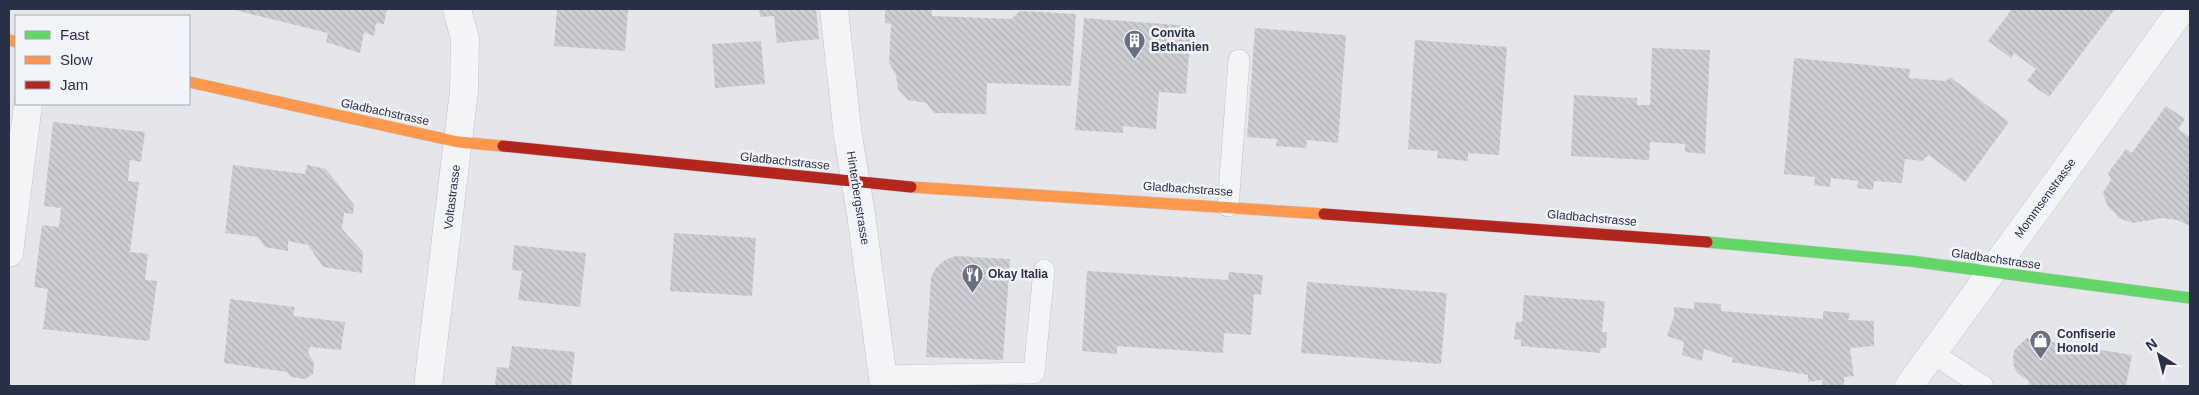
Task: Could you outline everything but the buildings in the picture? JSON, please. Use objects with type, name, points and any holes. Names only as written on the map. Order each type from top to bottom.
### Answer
[{"type":"street","name":"Voltastrasse","points":[[428,386],[464,90],[465,39],[457,9]]},
{"type":"street","name":"Hinterbergstrasse","points":[[834,9],[848,136],[884,381]]},
{"type":"street","name":"Mommsenstrasse","points":[[1908,386],[2182,9]]},
{"type":"street","name":"Gladbachstrasse","points":[[190,82],[458,142],[855,182],[1228,206],[1764,246],[1910,261],[2190,298]]},
{"type":"street","points":[[9,253],[28,105]]},
{"type":"lane","points":[[1228,206],[1240,60]]},
{"type":"lane","points":[[884,381],[1034,373],[1044,270]]},
{"type":"lane","points":[[1932,354],[1983,386]]},
{"type":"traffic: fast","points":[[1707,242],[1910,261],[2190,298]]},
{"type":"traffic: slow","points":[[9,40],[15,42]]},
{"type":"traffic: slow","points":[[190,82],[458,142],[503,146]]},
{"type":"traffic: slow","points":[[911,187],[1324,214]]},
{"type":"traffic: jam","points":[[503,146],[911,187]]},
{"type":"traffic: jam","points":[[1324,214],[1707,242]]},
{"type":"place","name":"Convita Bethanien","points":[[1135,59]]},
{"type":"place","name":"Okay Italia","points":[[972,293]]},
{"type":"place","name":"Confiserie Honold","points":[[2041,360]]}]
